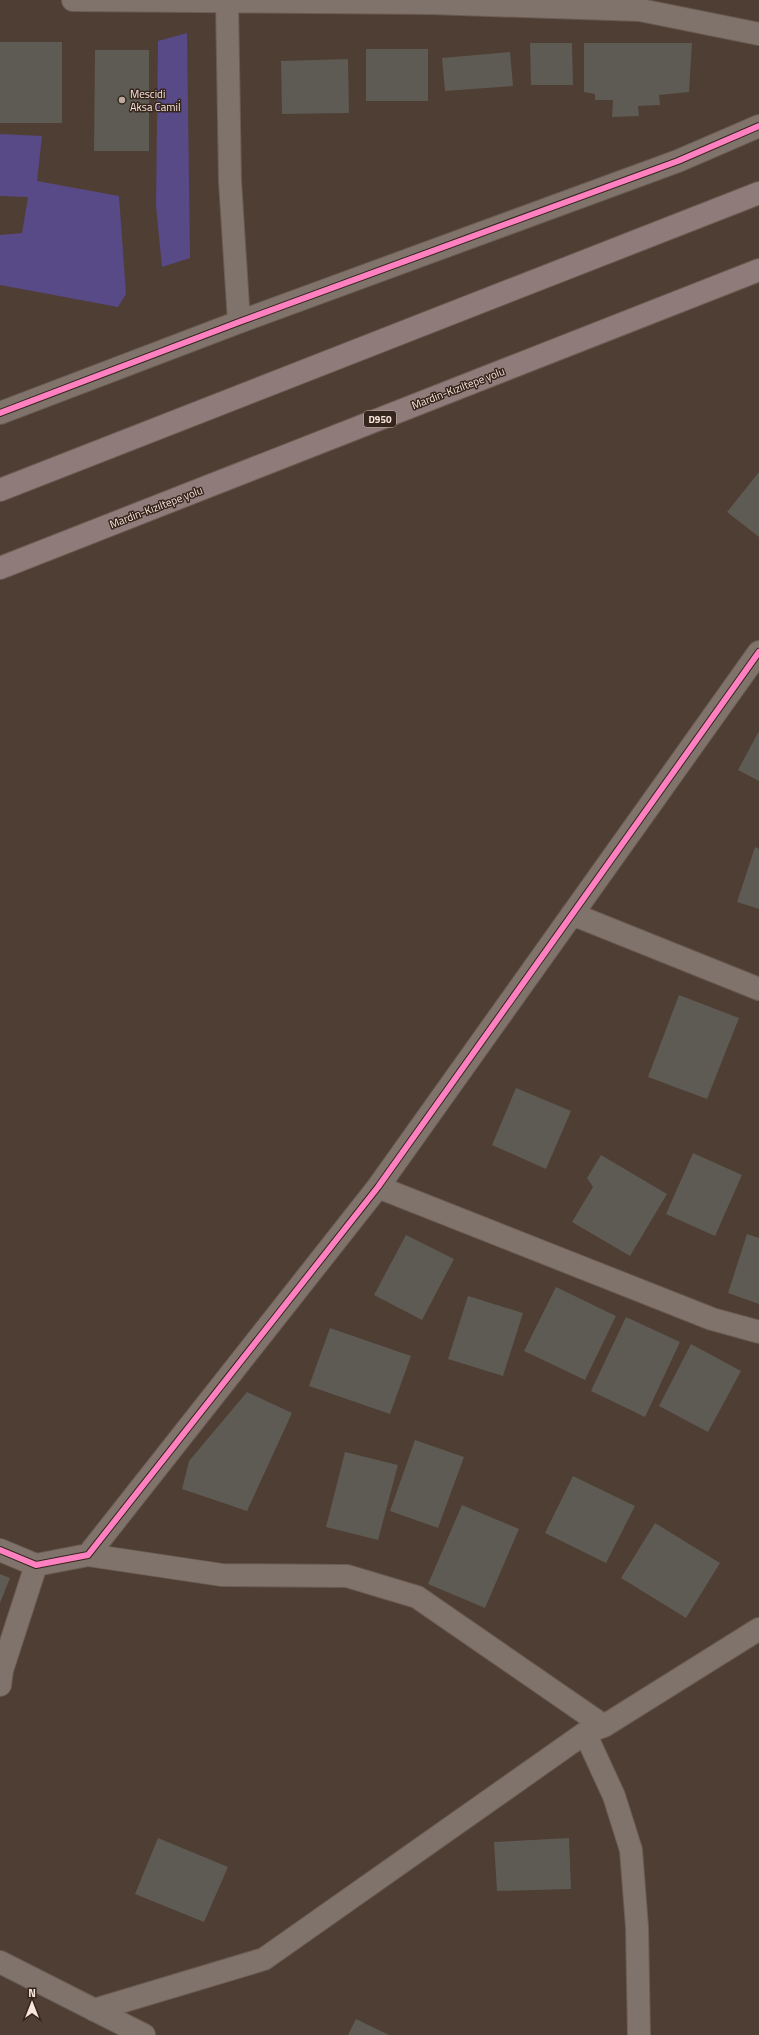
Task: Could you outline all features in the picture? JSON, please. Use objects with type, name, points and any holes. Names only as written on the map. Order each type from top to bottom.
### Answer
[{"type":"highway","points":[[0,490],[759,193]]},
{"type":"highway","name":"Mardin-Kızıltepe yolu","points":[[0,568],[759,270]]},
{"type":"street","points":[[73,0],[431,3],[640,10],[759,34]]},
{"type":"street","points":[[227,1],[230,181],[239,322]]},
{"type":"street","points":[[0,413],[239,322],[678,161],[759,126]]},
{"type":"street","points":[[88,1555],[378,1187],[572,914],[756,662]]},
{"type":"street","points":[[572,914],[759,989]]},
{"type":"street","points":[[378,1187],[712,1319],[759,1332]]},
{"type":"street","points":[[0,1550],[36,1565],[88,1555],[222,1575],[347,1576],[417,1597],[595,1730],[631,1850],[637,1927],[639,2035]]},
{"type":"street","points":[[0,1684],[2,1670],[36,1565]]},
{"type":"street","points":[[94,2010],[264,1959],[595,1730],[759,1629]]},
{"type":"street","points":[[0,1962],[144,2035]]},
{"type":"shaded area","points":[[187,33],[190,258],[162,267],[156,206],[158,41]]},
{"type":"shaded area","points":[[0,134],[42,136],[37,181],[119,196],[126,294],[118,307],[0,285],[0,235],[22,233],[28,197],[0,196]]},
{"type":"building","points":[[0,42],[62,42],[62,123],[0,123]]},
{"type":"building","points":[[530,43],[572,43],[573,85],[531,85]]},
{"type":"building","points":[[584,43],[692,43],[689,92],[659,95],[660,105],[638,106],[639,116],[612,117],[613,100],[595,100],[595,94],[584,92]]},
{"type":"building","points":[[366,49],[428,49],[428,101],[366,101]]},
{"type":"building","name":"Mescidi Aksa Camiİ","points":[[95,50],[149,50],[149,151],[94,151]]},
{"type":"building","points":[[510,52],[513,86],[445,91],[442,58]]},
{"type":"building","points":[[348,59],[349,113],[282,114],[281,61]]},
{"type":"building","points":[[759,472],[759,537],[727,512]]},
{"type":"building","points":[[759,731],[759,781],[738,770]]},
{"type":"building","points":[[755,847],[759,849],[759,909],[737,902]]},
{"type":"building","points":[[679,995],[739,1018],[707,1099],[648,1077]]},
{"type":"building","points":[[516,1088],[571,1111],[546,1169],[492,1145]]},
{"type":"building","points":[[693,1153],[742,1175],[715,1236],[666,1214]]},
{"type":"building","points":[[601,1155],[667,1194],[630,1256],[572,1222],[593,1187],[587,1178]]},
{"type":"building","points":[[747,1234],[759,1238],[759,1304],[728,1293]]},
{"type":"building","points":[[406,1235],[454,1259],[422,1320],[374,1295]]},
{"type":"building","points":[[556,1287],[616,1316],[585,1380],[524,1351]]},
{"type":"building","points":[[468,1296],[523,1313],[503,1376],[448,1359]]},
{"type":"building","points":[[626,1317],[680,1342],[645,1417],[591,1391]]},
{"type":"building","points":[[330,1328],[411,1356],[390,1414],[309,1386]]},
{"type":"building","points":[[691,1344],[741,1371],[708,1432],[659,1406]]},
{"type":"building","points":[[247,1392],[292,1413],[247,1511],[182,1489],[189,1461]]},
{"type":"building","points":[[415,1440],[464,1457],[438,1528],[390,1511]]},
{"type":"building","points":[[345,1452],[398,1465],[378,1540],[326,1527]]},
{"type":"building","points":[[573,1476],[635,1506],[606,1563],[545,1533]]},
{"type":"building","points":[[462,1505],[519,1529],[485,1608],[428,1584]]},
{"type":"building","points":[[655,1523],[720,1563],[686,1618],[621,1578]]},
{"type":"building","points":[[0,1574],[10,1578],[0,1603]]},
{"type":"building","points":[[158,1838],[228,1867],[204,1922],[135,1894]]},
{"type":"building","points":[[569,1838],[571,1889],[497,1891],[494,1842]]},
{"type":"building","points":[[356,2019],[389,2035],[348,2035]]},
{"type":"cycle path","points":[[0,413],[239,322],[678,161],[759,126]]},
{"type":"cycle path","points":[[0,1550],[36,1565],[88,1555],[378,1187],[759,652]]},
{"type":"place","name":"Mescidi Aksa Camiİ","points":[[122,100]]}]
